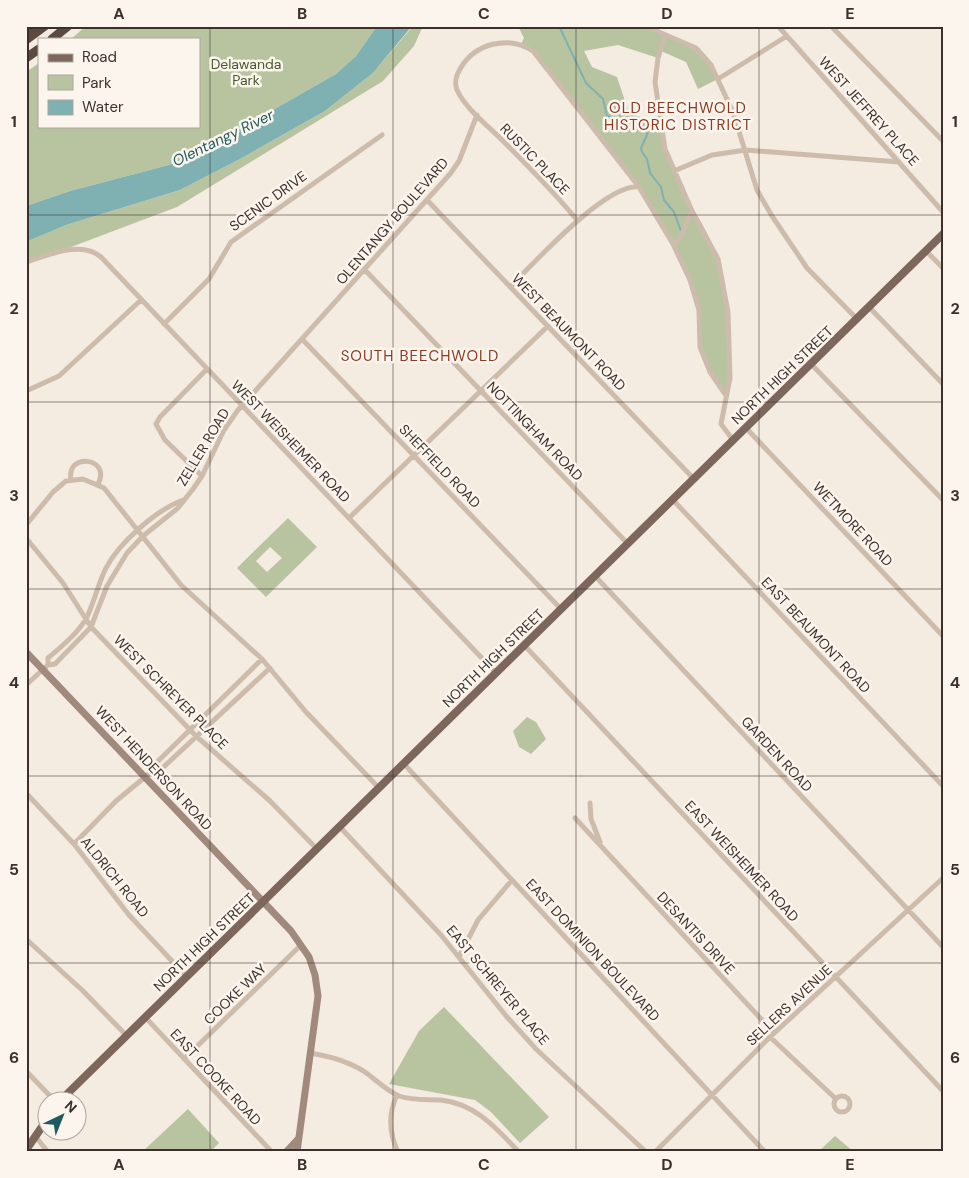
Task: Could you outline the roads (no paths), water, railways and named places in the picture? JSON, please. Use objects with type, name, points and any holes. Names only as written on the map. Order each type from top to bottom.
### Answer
[{"type":"highway","points":[[26,29],[31,26]]},
{"type":"highway","points":[[26,40],[44,26]]},
{"type":"highway","points":[[53,38],[68,26]]},
{"type":"highway","points":[[26,58],[38,50]]},
{"type":"main road","name":"NORTH HIGH STREET","points":[[71,1090],[943,234]]},
{"type":"main road","name":"WEST HENDERSON ROAD","points":[[26,652],[46,667],[148,775],[301,945],[312,965],[317,986],[317,1010],[297,1152]]},
{"type":"main road","points":[[26,1150],[38,1132]]},
{"type":"main road","points":[[286,1152],[298,1139]]},
{"type":"street","points":[[645,26],[696,48],[711,65],[734,112],[757,190],[793,249],[807,268],[856,319]]},
{"type":"street","name":"WEST JEFFREY PLACE","points":[[778,26],[943,212]]},
{"type":"street","points":[[831,26],[943,141]]},
{"type":"street","points":[[666,35],[658,58],[655,82],[665,149],[692,211],[718,259],[728,312],[730,378],[725,394],[721,424],[733,440]]},
{"type":"street","points":[[718,79],[787,36]]},
{"type":"street","points":[[477,115],[458,91],[456,85],[456,78],[466,59],[485,46],[514,42],[524,45],[532,51],[550,71],[639,187],[674,244],[690,280],[699,310],[700,347],[710,372],[725,394]]},
{"type":"street","name":"OLENTANGY BOULEVARD","points":[[242,406],[456,166],[477,115]]},
{"type":"street","name":"RUSTIC PLACE","points":[[477,115],[552,190],[577,220]]},
{"type":"street","name":"SCENIC DRIVE","points":[[164,324],[209,280],[231,242],[241,233],[382,135]]},
{"type":"street","points":[[674,171],[712,156],[746,150],[899,162]]},
{"type":"street","points":[[510,287],[589,210],[630,188],[639,187]]},
{"type":"street","name":"WEST BEAUMONT ROAD","points":[[427,200],[694,478]]},
{"type":"street","points":[[674,244],[680,238],[692,211]]},
{"type":"street","name":"WEST WEISHEIMER ROAD","points":[[26,262],[58,252],[85,249],[96,253],[496,673]]},
{"type":"street","points":[[926,251],[943,268]]},
{"type":"street","name":"NOTTINGHAM ROAD","points":[[364,269],[628,544]]},
{"type":"street","points":[[26,391],[59,376],[141,300]]},
{"type":"street","points":[[869,307],[943,384]]},
{"type":"street","points":[[349,518],[548,326]]},
{"type":"street","name":"SHEFFIELD ROAD","points":[[302,339],[561,609]]},
{"type":"street","points":[[811,364],[943,500]]},
{"type":"street","points":[[202,476],[164,440],[157,428],[160,418],[207,369]]},
{"type":"street","name":"ZELLER ROAD","points":[[26,685],[46,667],[55,664],[91,627],[107,586],[120,563],[143,536],[178,508],[202,476],[224,430],[242,406]]},
{"type":"street","name":"WETMORE ROAD","points":[[746,428],[943,636]]},
{"type":"street","points":[[71,480],[72,468],[81,460],[91,461],[98,466],[101,475],[98,484]]},
{"type":"street","points":[[26,525],[53,492],[71,480],[83,479],[98,484],[108,491],[181,585],[262,659],[306,712],[379,788]]},
{"type":"street","name":"ZELLER ROAD","points":[[46,667],[48,658],[85,620],[106,568],[124,543],[174,503],[184,500]]},
{"type":"street","name":"EAST BEAUMONT ROAD","points":[[673,500],[943,786]]},
{"type":"street","name":"WEST SCHREYER PLACE","points":[[26,538],[62,583],[91,627],[196,736],[270,801],[317,849]]},
{"type":"street","name":"GARDEN ROAD","points":[[594,576],[943,947]]},
{"type":"street","name":"EAST WEISHEIMER ROAD","points":[[524,646],[943,1091]]},
{"type":"street","points":[[148,775],[150,769],[262,659]]},
{"type":"street","points":[[74,844],[116,801],[148,775],[156,774],[270,668]]},
{"type":"street","name":"EAST DOMINION BOULEVARD","points":[[404,764],[765,1152]]},
{"type":"street","name":"ALDRICH ROAD","points":[[26,793],[74,844],[129,915],[186,976]]},
{"type":"street","name":"DESANTIS DRIVE","points":[[590,804],[591,819],[602,847]]},
{"type":"street","name":"DESANTIS DRIVE","points":[[576,818],[772,1035],[836,1099]]},
{"type":"street","name":"EAST SCHREYER PLACE","points":[[339,826],[396,886],[459,957],[507,1017],[536,1049],[646,1152]]},
{"type":"street","name":"SELLERS AVENUE","points":[[655,1152],[772,1035],[943,878]]},
{"type":"street","points":[[459,957],[478,920],[512,880]]},
{"type":"street","points":[[26,939],[82,990],[126,1035]]},
{"type":"street","name":"COOKE WAY","points":[[184,1058],[301,945]]},
{"type":"street","name":"EAST COOKE ROAD","points":[[145,1017],[272,1152]]},
{"type":"street","points":[[310,1053],[329,1056],[353,1065],[397,1095],[408,1099],[440,1100],[466,1105],[487,1119],[519,1152]]},
{"type":"street","points":[[26,1071],[44,1090]]},
{"type":"street","points":[[397,1095],[393,1104],[390,1134],[398,1152]]},
{"type":"street","points":[[35,1136],[48,1152]]},
{"type":"water","points":[[377,26],[412,26],[373,73],[325,111],[180,190],[66,225],[26,242],[26,206],[70,191],[169,165],[206,148],[336,74],[356,56]]},
{"type":"waterway","points":[[559,26],[586,83],[603,99],[607,116],[630,121],[646,128],[647,135],[641,148],[642,152],[647,159],[650,173],[661,187],[664,200],[674,212],[681,231]]},
{"type":"district","name":"OLD BEECHWOLD HISTORIC DISTRICT","points":[[678,116]]},
{"type":"district","name":"SOUTH BEECHWOLD","points":[[420,356]]},
{"type":"park label","name":"Delawanda Park","points":[[246,72]]},
{"type":"water label","name":"Olentangy River","points":[[223,138]]}]
